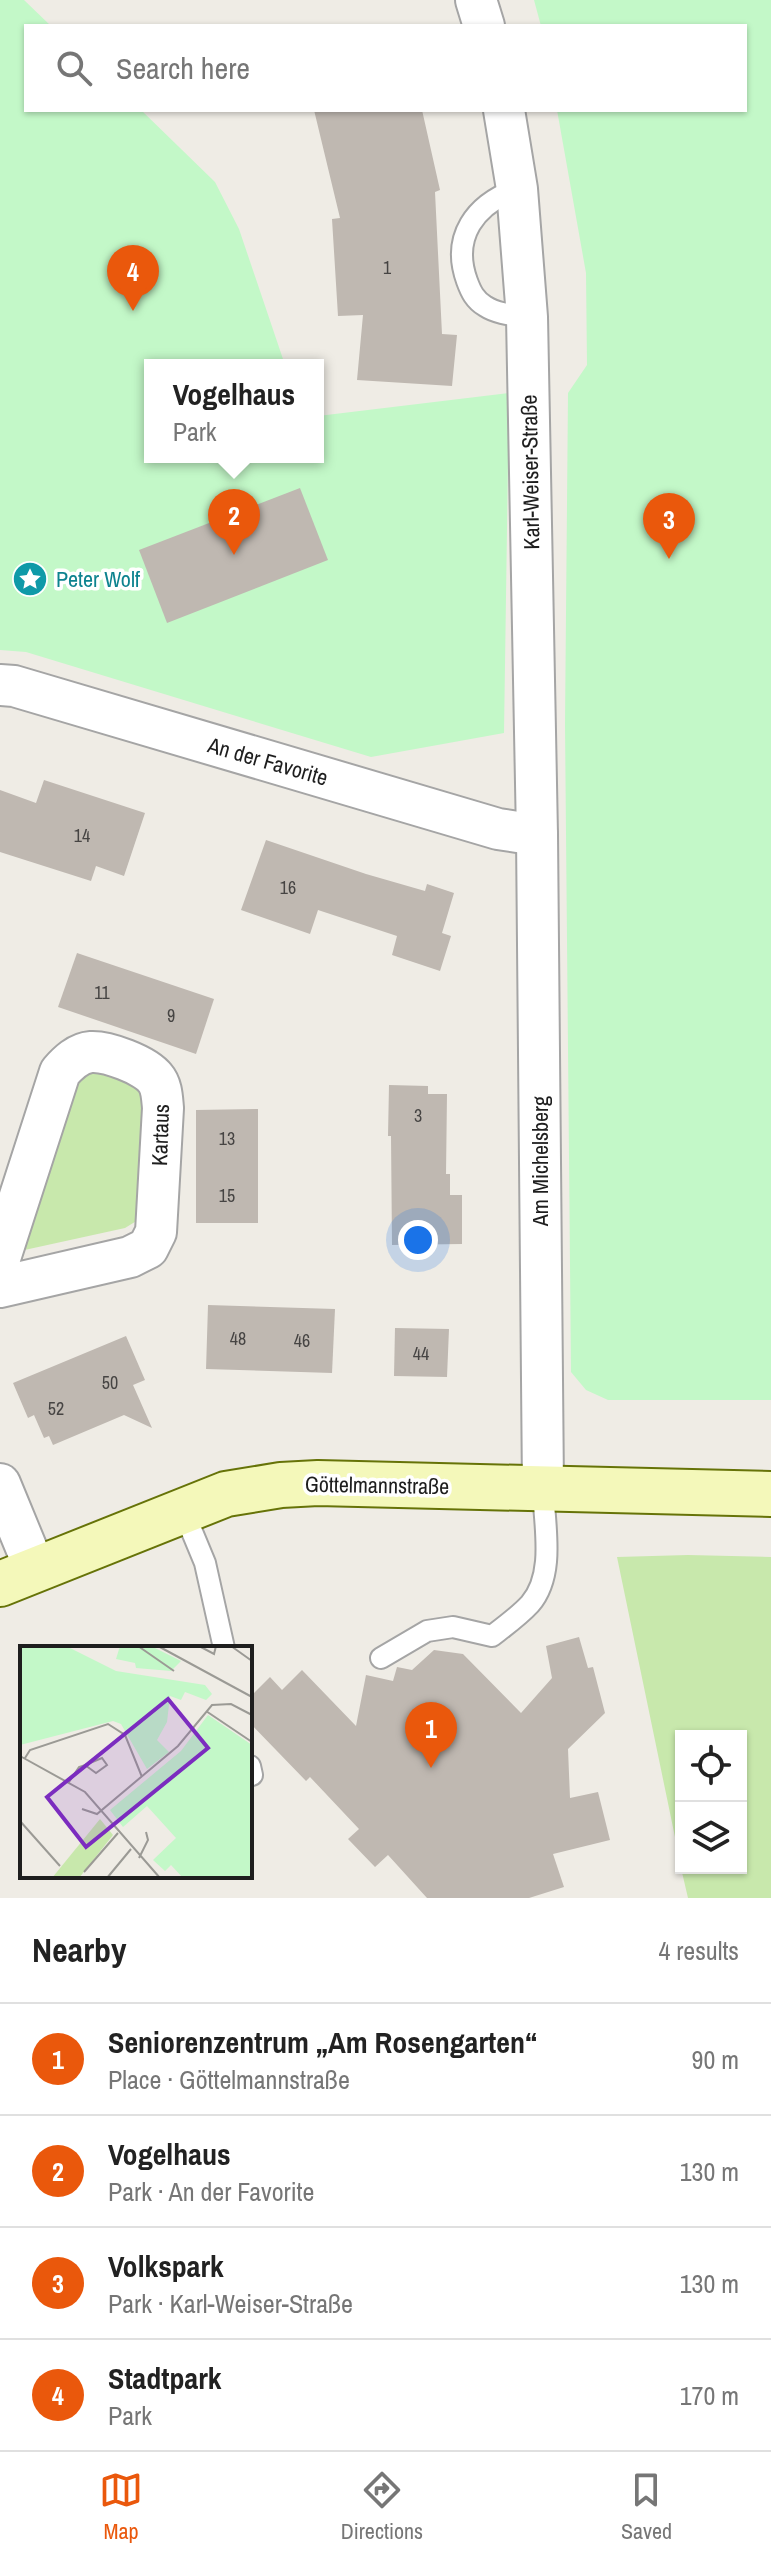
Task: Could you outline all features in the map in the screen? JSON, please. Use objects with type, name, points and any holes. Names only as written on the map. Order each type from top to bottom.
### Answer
[{"type":"street","points":[[476,0],[483,24]]},
{"type":"street","name":"Karl-Weiser-Straße","points":[[504,112],[517,189],[527,317],[537,835]]},
{"type":"street","name":"An der Favorite","points":[[0,685],[14,686],[498,829],[537,835]]},
{"type":"street","name":"Am Michelsberg","points":[[537,835],[543,1488]]},
{"type":"street","name":"Kartaus","points":[[0,1258],[60,1072],[68,1062],[93,1051],[133,1062],[155,1077],[161,1089],[163,1108],[156,1232],[148,1248],[130,1257],[0,1287]]},
{"type":"street","points":[[0,1484],[18,1576]]},
{"type":"street","name":"Göttelmannstraße","points":[[18,1576],[226,1494],[281,1485],[771,1494]]},
{"type":"lane","points":[[517,189],[496,196],[473,219],[463,245],[462,266],[476,300],[497,312],[527,317]]},
{"type":"lane","points":[[381,1658],[427,1631],[453,1627],[492,1636],[532,1602],[545,1576],[543,1488]]},
{"type":"lane","points":[[183,1510],[205,1563],[224,1646]]},
{"type":"green space","points":[[0,0],[24,0],[49,24],[24,24],[24,112],[143,112],[215,182],[239,229],[283,359],[144,359],[144,463],[324,463],[324,415],[509,393],[504,733],[371,757],[26,652],[0,650]]},
{"type":"green space","points":[[534,0],[771,0],[771,1400],[608,1400],[586,1390],[571,1372],[565,725],[568,393],[587,365],[586,273],[557,112],[747,112],[747,24],[540,24]]},
{"type":"green space","points":[[98,1071],[128,1079],[145,1091],[138,1220],[125,1228],[20,1251],[78,1079]]},
{"type":"green space","points":[[617,1557],[771,1557],[771,1898],[688,1898],[682,1874],[747,1874],[747,1730],[675,1730],[675,1837]]},
{"type":"building","points":[[314,112],[422,112],[440,190],[435,192],[442,334],[457,335],[452,386],[357,380],[363,315],[338,316],[332,219],[340,218]]},
{"type":"building","points":[[300,488],[328,560],[167,623],[139,550]]},
{"type":"building","points":[[44,780],[145,813],[124,876],[96,866],[91,881],[0,852],[0,790],[36,803]]},
{"type":"building","points":[[266,840],[425,891],[427,884],[454,893],[442,933],[451,936],[440,971],[392,955],[397,936],[318,910],[310,934],[241,910]]},
{"type":"building","points":[[77,953],[214,999],[196,1054],[58,1007]]},
{"type":"building","points":[[389,1085],[428,1086],[428,1094],[447,1094],[446,1174],[450,1174],[450,1195],[462,1195],[462,1244],[392,1245]]},
{"type":"building","points":[[258,1109],[258,1223],[196,1223],[196,1110]]},
{"type":"building","points":[[208,1305],[335,1309],[332,1373],[206,1369]]},
{"type":"building","points":[[395,1328],[449,1329],[447,1377],[394,1376]]},
{"type":"building","points":[[126,1336],[145,1380],[133,1385],[152,1428],[124,1415],[53,1445],[49,1436],[44,1438],[34,1415],[28,1418],[13,1383]]},
{"type":"building","points":[[579,1637],[588,1668],[593,1667],[605,1713],[568,1749],[570,1798],[598,1792],[610,1840],[553,1854],[564,1887],[529,1898],[427,1898],[388,1855],[375,1867],[348,1839],[359,1829],[310,1777],[306,1781],[252,1725],[252,1695],[270,1677],[282,1690],[302,1670],[356,1726],[366,1675],[393,1681],[397,1667],[412,1670],[434,1650],[463,1654],[521,1713],[552,1678],[546,1646]]},
{"type":"place","name":"Stadtpark","points":[[133,311]]},
{"type":"place","name":"Vogelhaus","points":[[234,555]]},
{"type":"place","name":"Volkspark","points":[[669,559]]},
{"type":"place","name":"Peter Wolf","points":[[30,579]]},
{"type":"place","name":"Seniorenzentrum „Am Rosengarten“","points":[[431,1768]]}]
